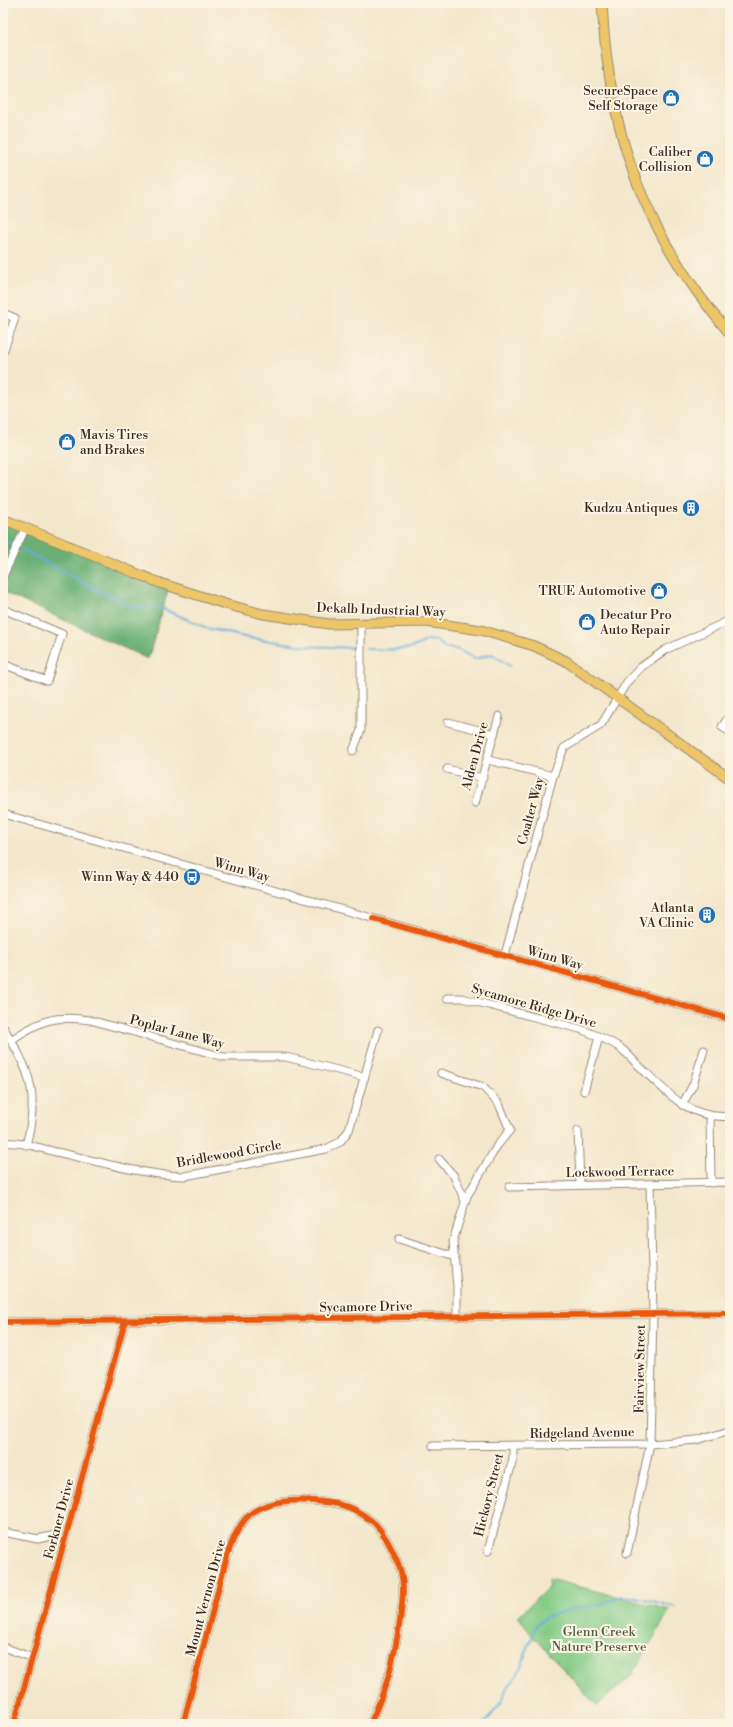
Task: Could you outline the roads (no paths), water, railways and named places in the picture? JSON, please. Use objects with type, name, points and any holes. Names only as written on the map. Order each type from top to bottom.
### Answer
[{"type":"main road","points":[[602,3],[608,77],[617,124],[635,179],[655,224],[675,260],[698,294],[730,334]]},
{"type":"main road","name":"Dekalb Industrial Way","points":[[3,519],[160,583],[226,604],[293,619],[329,624],[426,622],[481,630],[534,646],[566,661],[730,779]]},
{"type":"street","points":[[3,313],[15,318],[3,352]]},
{"type":"street","points":[[3,576],[26,529]]},
{"type":"street","points":[[3,609],[62,634],[47,681],[3,664]]},
{"type":"street","points":[[618,698],[630,679],[657,655],[730,620]]},
{"type":"street","points":[[352,751],[362,730],[361,623]]},
{"type":"street","name":"Coalter Way","points":[[505,955],[554,776],[564,748],[601,724],[618,698]]},
{"type":"street","points":[[730,715],[722,727],[730,732]]},
{"type":"street","name":"Alden Drive","points":[[475,803],[488,760],[498,716]]},
{"type":"street","points":[[448,722],[494,734]]},
{"type":"street","points":[[488,760],[554,776]]},
{"type":"street","points":[[446,769],[483,778]]},
{"type":"street","name":"Winn Way","points":[[3,814],[730,1020]]},
{"type":"street","name":"Sycamore Ridge Drive","points":[[447,998],[462,998],[580,1029],[620,1047],[666,1093],[682,1105],[697,1113],[710,1116],[730,1116]]},
{"type":"street","name":"Poplar Lane Way","points":[[11,1040],[36,1024],[60,1018],[72,1018],[90,1020],[224,1057],[286,1057],[365,1077]]},
{"type":"street","points":[[3,1027],[24,1065],[32,1086],[33,1111],[26,1145]]},
{"type":"street","name":"Bridlewood Circle","points":[[3,1143],[26,1145],[126,1168],[181,1176],[326,1149],[340,1142],[349,1130],[378,1030]]},
{"type":"street","points":[[584,1091],[598,1037]]},
{"type":"street","points":[[682,1105],[693,1085],[704,1050]]},
{"type":"street","points":[[441,1073],[483,1087],[499,1104],[510,1130],[497,1146],[465,1201],[453,1241],[457,1286],[457,1317]]},
{"type":"street","points":[[710,1116],[711,1183]]},
{"type":"street","points":[[578,1131],[580,1184]]},
{"type":"street","points":[[438,1158],[454,1176],[465,1201]]},
{"type":"street","name":"Lockwood Terrace","points":[[509,1187],[580,1184],[730,1182]]},
{"type":"street","name":"Fairview Street","points":[[627,1553],[650,1444],[653,1315],[650,1184]]},
{"type":"street","points":[[400,1239],[455,1257]]},
{"type":"street","name":"Sycamore Drive","points":[[3,1322],[730,1313]]},
{"type":"street","name":"Forkner Drive","points":[[14,1724],[125,1321]]},
{"type":"street","name":"Ridgeland Avenue","points":[[433,1446],[650,1444],[696,1440],[730,1430]]},
{"type":"street","name":"Hickory Street","points":[[488,1550],[513,1459],[512,1446]]},
{"type":"street","name":"Mount Vernon Drive","points":[[183,1724],[227,1556],[235,1533],[247,1517],[264,1506],[280,1501],[339,1504],[357,1511],[375,1524],[393,1550],[401,1572],[404,1595],[396,1651],[384,1693],[370,1724]]},
{"type":"street","points":[[3,1532],[38,1539],[51,1536],[64,1540]]},
{"type":"street","points":[[3,1647],[33,1658]]},
{"type":"waterway","points":[[3,541],[11,544]]},
{"type":"waterway","points":[[22,549],[95,589],[131,606],[161,608],[207,628],[244,637],[305,646],[355,648]]},
{"type":"waterway","points":[[366,649],[406,649],[427,640],[437,641],[445,648],[457,649],[475,659],[492,654],[510,666]]},
{"type":"waterway","points":[[484,1724],[502,1702],[506,1689],[517,1676],[537,1624],[548,1616],[602,1604],[621,1596],[636,1597],[676,1607]]},
{"type":"place","name":"SecureSpace Self Storage","points":[[671,98]]},
{"type":"place","name":"Caliber Collision","points":[[705,159]]},
{"type":"place","name":"Mavis Tires and Brakes","points":[[67,442]]},
{"type":"place","name":"Kudzu Antiques","points":[[691,508]]},
{"type":"place","name":"TRUE Automotive","points":[[659,591]]},
{"type":"place","name":"Decatur Pro Auto Repair","points":[[587,622]]},
{"type":"place","name":"Winn Way & 440","points":[[192,877]]},
{"type":"place","name":"Atlanta VA Clinic","points":[[707,915]]},
{"type":"park label","name":"Glenn Creek Nature Preserve","points":[[599,1640]]}]
